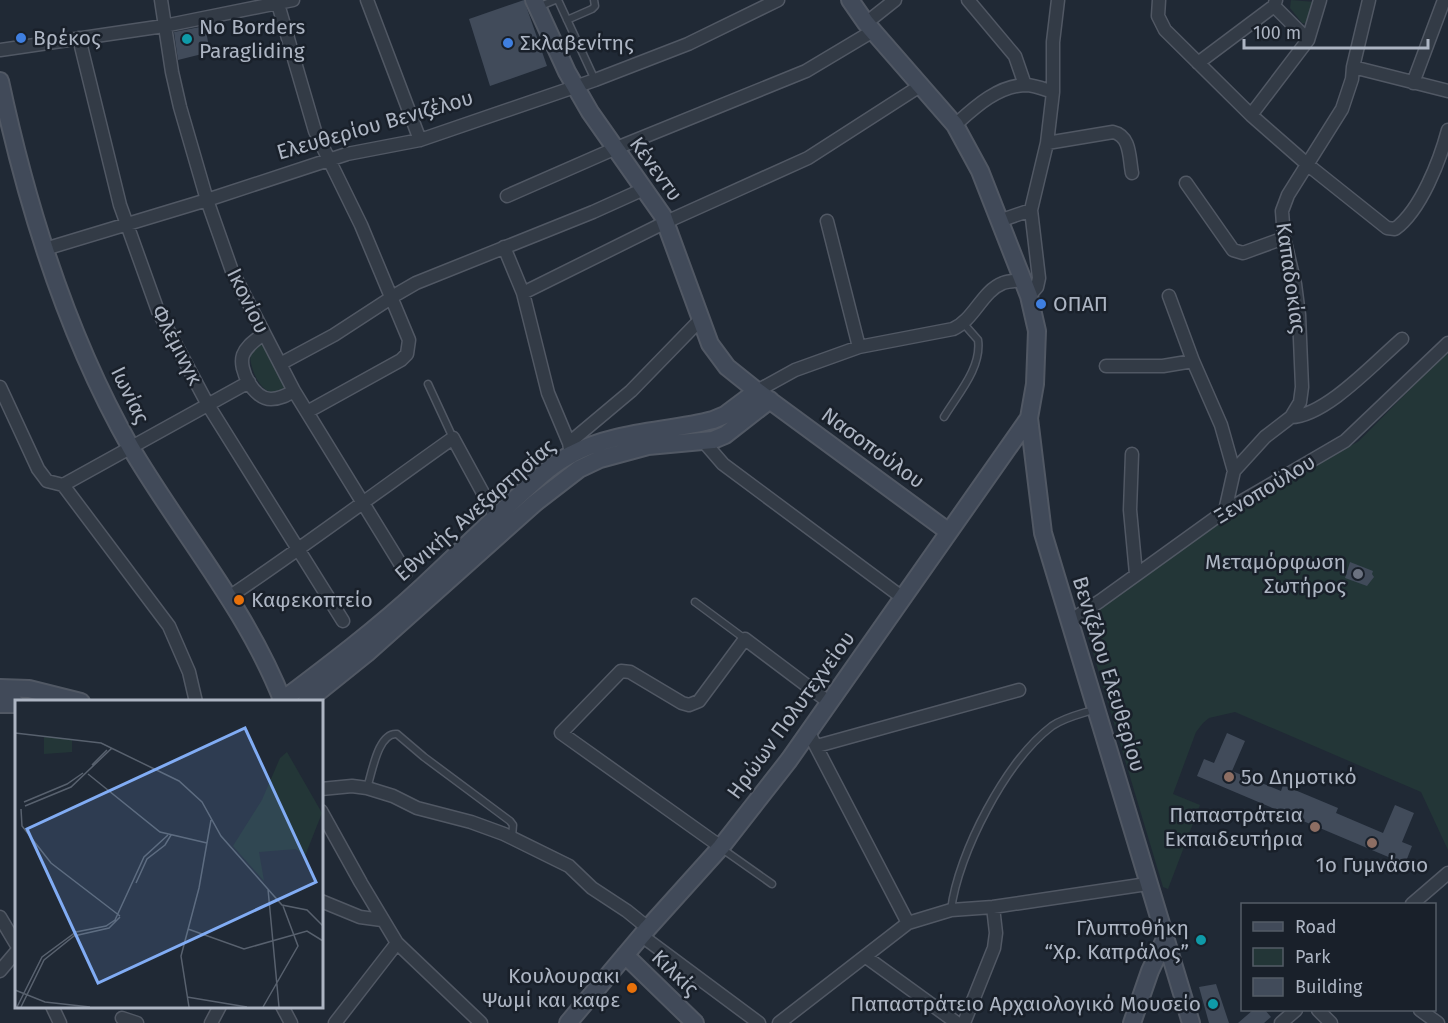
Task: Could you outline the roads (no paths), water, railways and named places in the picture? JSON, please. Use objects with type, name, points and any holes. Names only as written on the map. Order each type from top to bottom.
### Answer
[{"type":"street","name":"Ικονίου","points":[[161,0],[180,107],[207,200],[232,271],[294,391],[406,573]]},
{"type":"street","points":[[0,50],[164,26],[292,0]]},
{"type":"street","points":[[368,0],[420,140]]},
{"type":"street","name":"Ελευθερίου Βενιζέλου","points":[[45,249],[348,154],[420,140],[595,80],[688,44],[778,0]]},
{"type":"street","points":[[850,0],[869,27],[955,125],[980,171],[1029,296],[1037,332],[1035,384],[1029,418]]},
{"type":"street","points":[[507,196],[614,149],[807,71],[869,27],[895,0]]},
{"type":"street","points":[[968,0],[1015,56],[1024,86]]},
{"type":"street","points":[[1029,296],[1037,287],[1039,278],[1031,210],[1047,143],[1053,92],[1053,42],[1058,0]]},
{"type":"street","points":[[1159,0],[1160,22],[1165,30],[1251,115],[1308,165],[1387,228],[1395,229],[1400,226],[1412,211],[1446,144],[1448,130]]},
{"type":"street","points":[[1251,115],[1308,40],[1320,0]]},
{"type":"street","name":"Καπαδοκίας","points":[[1291,417],[1299,405],[1302,387],[1297,302],[1284,238],[1281,217],[1283,206],[1342,109],[1351,86],[1353,67],[1369,0]]},
{"type":"street","points":[[1413,83],[1444,0]]},
{"type":"street","name":"Κένεντυ","points":[[536,3],[576,86],[614,149],[661,211],[700,320],[717,356],[763,396]]},
{"type":"street","points":[[1198,63],[1275,3],[1308,40]]},
{"type":"street","points":[[278,4],[315,131],[361,225],[410,340],[407,354],[401,360],[307,412]]},
{"type":"street","name":"Φλέμινγκ","points":[[79,38],[125,225],[158,311],[208,405],[344,621]]},
{"type":"street","points":[[1353,67],[1448,91]]},
{"type":"street","name":"Ιωνίας","points":[[0,81],[3,112],[45,249],[78,339],[132,448],[229,597],[258,650],[281,700]]},
{"type":"street","points":[[523,293],[666,222],[808,158],[920,86]]},
{"type":"street","points":[[955,125],[998,92],[1024,86],[1053,92]]},
{"type":"street","points":[[1047,143],[1118,133],[1127,143],[1132,173]]},
{"type":"street","points":[[1186,183],[1233,250],[1243,253],[1284,238]]},
{"type":"street","points":[[280,364],[352,324],[416,283],[593,212],[644,189]]},
{"type":"street","points":[[999,221],[1031,210]]},
{"type":"street","points":[[827,221],[859,347]]},
{"type":"street","points":[[504,246],[523,293],[548,393],[570,449],[700,320]]},
{"type":"street","points":[[308,700],[367,653],[544,496],[579,469],[600,459],[648,447],[704,442],[725,435],[782,378],[795,370],[859,347],[953,329],[964,324],[987,296],[1002,284],[1023,280]]},
{"type":"street","points":[[1169,296],[1193,361],[1221,425],[1234,471],[1225,511]]},
{"type":"street","points":[[264,334],[251,343],[243,355],[243,365],[249,382],[256,392],[267,398],[281,397],[294,391]]},
{"type":"street","points":[[1234,471],[1265,437],[1291,417],[1302,417],[1332,400],[1402,339]]},
{"type":"street","name":"Ξενοπούλου","points":[[1070,621],[1100,602],[1225,511],[1345,441],[1448,343]]},
{"type":"street","points":[[1106,366],[1164,366],[1193,361]]},
{"type":"street","points":[[63,485],[249,382]]},
{"type":"street","points":[[0,387],[38,469],[47,481],[63,485],[169,626],[189,672],[196,700]]},
{"type":"street","name":"Εθνικής Ανεξαρτησίας","points":[[285,700],[360,641],[420,589],[570,449],[713,420],[763,396]]},
{"type":"street","name":"Νασοπούλου","points":[[763,396],[950,532]]},
{"type":"street","name":"Ηρώων Πολυτεχνείου","points":[[568,1023],[813,740],[830,703],[1029,418]]},
{"type":"street","name":"Βενιζέλου Ελευθερίου","points":[[1029,418],[1043,533],[1165,939]]},
{"type":"street","points":[[229,597],[299,550],[453,438],[495,517]]},
{"type":"street","points":[[704,442],[723,464],[903,598]]},
{"type":"street","points":[[1132,454],[1130,510],[1136,574]]},
{"type":"street","points":[[721,847],[561,733],[621,672],[630,672],[682,703],[694,704],[699,701],[745,639],[830,703]]},
{"type":"street","points":[[0,688],[29,689],[73,700]]},
{"type":"street","points":[[908,923],[813,740],[1019,690]]},
{"type":"street","points":[[322,789],[352,786],[393,796],[417,808],[471,822],[512,838],[569,866],[592,888],[627,911],[645,932],[759,1023]]},
{"type":"street","points":[[322,813],[397,943],[480,1023]]},
{"type":"street","points":[[1413,903],[1448,873]]},
{"type":"street","points":[[779,1023],[908,923],[951,910],[993,907],[1147,884]]},
{"type":"street","points":[[322,901],[360,917],[382,920]]},
{"type":"street","points":[[964,1023],[994,948],[996,933],[993,907]]},
{"type":"street","points":[[0,917],[15,942]]},
{"type":"street","points":[[1132,1023],[1150,971],[1165,939]]},
{"type":"street","points":[[1165,939],[1191,1023]]},
{"type":"street","points":[[335,1023],[397,943]]},
{"type":"street","points":[[0,971],[15,953]]},
{"type":"street","name":"Κιλκίς","points":[[625,955],[695,1023]]},
{"type":"street","points":[[866,957],[957,1023]]},
{"type":"street","points":[[53,1008],[60,1023]]},
{"type":"street","points":[[211,1023],[219,1008]]},
{"type":"street","points":[[283,1008],[291,1023]]},
{"type":"street","points":[[1281,1023],[1295,1011]]},
{"type":"street","points":[[1319,1011],[1330,1023]]},
{"type":"street","points":[[1421,1011],[1438,1023]]},
{"type":"street","points":[[122,1018],[137,1023]]},
{"type":"lane","points":[[536,3],[557,0],[595,80]]},
{"type":"lane","points":[[567,20],[592,9],[594,0]]},
{"type":"lane","points":[[944,417],[974,368],[978,356],[978,340],[964,324]]},
{"type":"lane","points":[[428,384],[453,438]]},
{"type":"lane","points":[[695,602],[745,639]]},
{"type":"lane","points":[[951,910],[955,883],[971,840],[1015,766],[1054,724],[1096,709]]},
{"type":"lane","points":[[367,788],[381,743],[386,736],[392,733],[397,734],[448,776],[510,821],[513,825],[512,838]]},
{"type":"lane","points":[[721,847],[772,884]]},
{"type":"place","name":"Βρέκος","points":[[21,38]]},
{"type":"place","name":"No Borders Paragliding","points":[[187,39]]},
{"type":"place","name":"Σκλαβενίτης","points":[[508,43]]},
{"type":"place","name":"ΟΠΑΠ","points":[[1041,304]]},
{"type":"place","name":"Μεταμόρφωση Σωτήρος","points":[[1358,574]]},
{"type":"place","name":"Καφεκοπτείο","points":[[239,600]]},
{"type":"place","name":"5ο Δημοτικό","points":[[1229,777]]},
{"type":"place","name":"Παπαστράτεια Εκπαιδευτήρια","points":[[1315,827]]},
{"type":"place","name":"1ο Γυμνάσιο","points":[[1372,843]]},
{"type":"place","name":"Γλυπτοθήκη “Χρ. Καπράλος”","points":[[1201,940]]},
{"type":"place","name":"Κουλουρακι Ψωμί και καφε","points":[[632,988]]},
{"type":"place","name":"Παπαστράτειο Αρχαιολογικό Μουσείο","points":[[1213,1004]]}]
